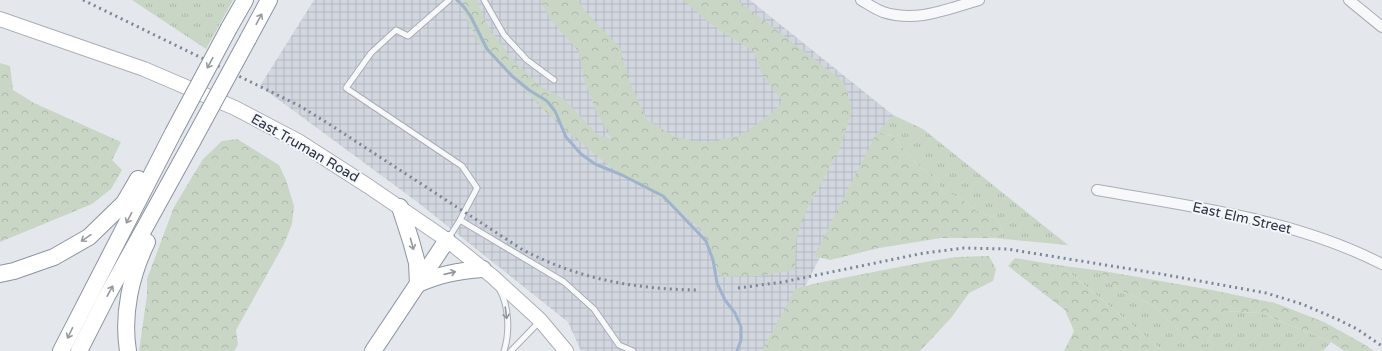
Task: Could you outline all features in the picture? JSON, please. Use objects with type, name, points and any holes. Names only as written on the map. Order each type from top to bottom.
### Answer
[{"type":"highway","points":[[61,351],[173,133],[245,0]]},
{"type":"highway","points":[[79,351],[107,296],[269,0]]},
{"type":"highway","points":[[0,274],[14,271],[54,257],[89,237],[124,203],[144,169],[173,133]]},
{"type":"highway","points":[[128,351],[126,315],[132,281],[144,247],[192,142]]},
{"type":"highway","points":[[400,208],[417,263],[418,284]]},
{"type":"highway","points":[[372,351],[447,240]]},
{"type":"highway","points":[[418,284],[436,276],[455,272],[488,273]]},
{"type":"main road","name":"East Truman Road","points":[[0,19],[144,69],[235,108],[298,141],[368,186],[447,240],[488,273],[540,320],[566,351]]},
{"type":"street","points":[[861,0],[882,12],[904,17],[921,16],[979,0]]},
{"type":"street","points":[[1349,0],[1382,27]]},
{"type":"street","name":"East Elm Street","points":[[1097,190],[1249,217],[1304,233],[1382,264]]},
{"type":"lane","points":[[484,0],[504,35],[527,60],[554,80]]},
{"type":"lane","points":[[447,240],[460,220],[477,188],[462,166],[346,88],[371,53],[396,30],[408,36],[448,1]]},
{"type":"lane","points":[[460,220],[564,282],[594,309],[619,345],[633,351]]},
{"type":"lane","points":[[488,273],[502,294],[506,311],[508,331],[504,351]]},
{"type":"lane","points":[[511,351],[540,320]]},
{"type":"shaded area","points":[[314,0],[750,0],[893,115],[772,351],[581,351],[568,322],[416,201],[260,86]]},
{"type":"green space","points":[[132,0],[233,0],[206,49]]},
{"type":"green space","points":[[464,0],[477,0],[485,22],[510,57],[539,85],[565,100],[597,134],[612,140],[597,113],[585,83],[579,52],[551,20],[540,0],[577,0],[587,13],[620,48],[630,83],[647,120],[674,136],[705,143],[741,135],[768,116],[783,102],[762,75],[754,52],[712,25],[683,0],[737,0],[843,81],[852,111],[838,153],[807,209],[796,239],[795,270],[758,276],[721,277],[712,261],[701,229],[676,209],[611,167],[569,133],[544,110],[480,45],[461,7]]},
{"type":"green space","points":[[0,63],[10,66],[13,90],[34,103],[121,142],[112,160],[122,170],[111,189],[92,204],[0,242]]},
{"type":"green space","points":[[893,115],[923,129],[1068,245],[993,238],[1003,233],[998,220],[977,211],[959,197],[943,193],[937,181],[913,160],[893,136],[876,134]]},
{"type":"green space","points":[[876,134],[893,136],[913,160],[937,181],[943,193],[959,197],[977,211],[998,220],[1003,233],[993,238],[941,238],[879,248],[830,260],[814,256]]},
{"type":"green space","points":[[237,139],[279,165],[286,180],[294,206],[292,224],[284,244],[236,330],[238,345],[234,351],[139,351],[147,295],[147,279],[174,207],[203,159],[222,141]]},
{"type":"green space","points":[[989,256],[996,269],[993,281],[969,293],[951,318],[920,351],[762,351],[795,289],[817,283],[925,262],[956,257]]},
{"type":"green space","points":[[1015,258],[1057,265],[1075,277],[1163,351],[1064,351],[1074,331],[1065,310],[1008,266]]},
{"type":"green space","points":[[1057,265],[1103,271],[1102,277],[1118,289],[1152,305],[1178,330],[1191,348],[1208,342],[1223,311],[1261,313],[1331,342],[1323,351],[1163,351],[1075,277]]},
{"type":"green space","points":[[1103,271],[1212,290],[1275,303],[1324,322],[1374,351],[1344,351],[1331,342],[1261,313],[1224,311],[1208,342],[1191,349],[1178,330],[1152,305],[1118,289],[1102,277]]},
{"type":"waterway","points":[[457,0],[471,17],[487,49],[512,76],[529,90],[547,101],[555,111],[566,137],[581,154],[595,164],[622,175],[663,196],[706,241],[713,260],[717,283],[725,300],[735,313],[741,327],[741,340],[737,351]]},
{"type":"railway","points":[[83,0],[300,106],[523,250],[544,260],[586,275],[629,285],[697,290]]},
{"type":"railway","points":[[738,288],[783,282],[924,253],[964,248],[1007,249],[1266,293],[1302,304],[1339,320],[1357,329],[1382,346]]}]
